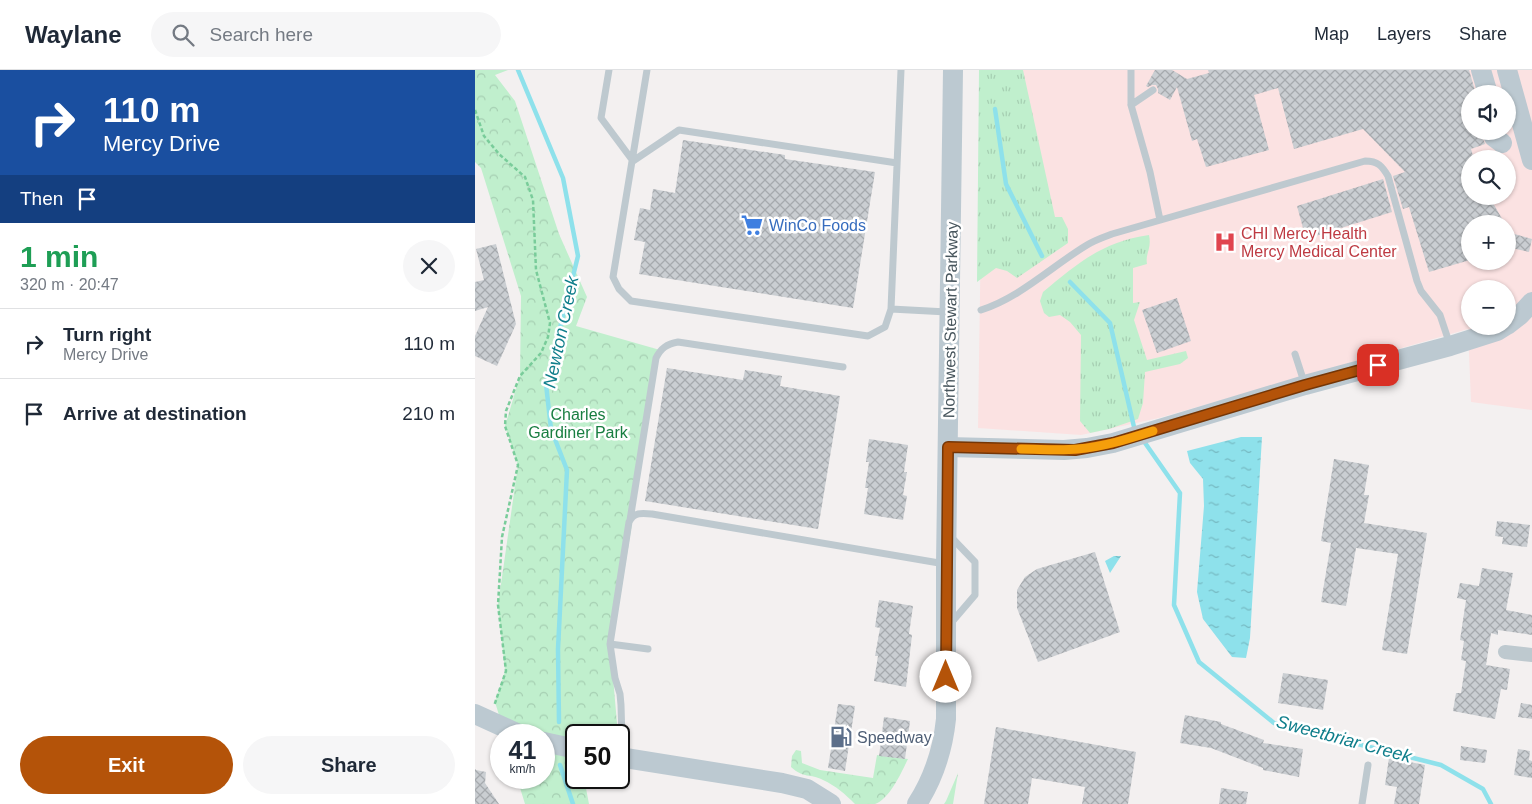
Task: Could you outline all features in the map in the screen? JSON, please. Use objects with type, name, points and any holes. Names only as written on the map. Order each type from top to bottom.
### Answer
[{"type":"street","name":"Northwest Stewart Parkway","points":[[917,804],[929,780],[944,739],[946,719],[946,564],[953,70]]},
{"type":"street","points":[[1481,70],[1485,85]]},
{"type":"street","points":[[1507,70],[1532,160]]},
{"type":"street","points":[[1516,318],[1532,302]]},
{"type":"street","points":[[948,447],[1064,450],[1098,446],[1141,435],[1305,385],[1487,335]]},
{"type":"street","points":[[1505,652],[1532,655]]},
{"type":"street","points":[[482,718],[496,724]]},
{"type":"street","points":[[630,759],[781,783],[807,789],[831,804]]},
{"type":"lane","points":[[609,70],[601,118],[633,161]]},
{"type":"lane","points":[[647,70],[613,277],[619,289],[631,301],[868,336],[885,327],[891,310],[901,70]]},
{"type":"lane","points":[[1131,70],[1131,105],[1150,172],[1160,220]]},
{"type":"lane","points":[[1131,105],[1153,90]]},
{"type":"lane","points":[[633,161],[679,130],[897,163]]},
{"type":"lane","points":[[981,310],[993,306],[1036,281],[1087,245],[1112,234],[1365,161],[1374,161],[1382,166],[1389,176],[1417,281],[1421,291],[1440,315],[1450,346]]},
{"type":"lane","points":[[891,310],[950,312]]},
{"type":"lane","points":[[622,724],[620,694],[615,678],[610,644],[656,358],[659,350],[670,343],[679,342],[843,367]]},
{"type":"lane","points":[[1295,354],[1305,385]]},
{"type":"lane","points":[[629,522],[637,514],[652,514],[946,564]]},
{"type":"lane","points":[[946,629],[975,595],[975,562],[947,533]]},
{"type":"lane","points":[[610,644],[648,649]]},
{"type":"lane","points":[[1362,804],[1367,765]]},
{"type":"path","points":[[475,110],[484,136],[499,154],[525,177],[533,200],[536,270],[550,323],[548,337],[541,353],[520,376],[506,411],[505,426],[518,465],[502,537],[499,606],[505,671],[482,718]]},
{"type":"shaded area","name":"CHI Mercy Health Mercy Medical Center","points":[[981,70],[1532,70],[1532,410],[1471,402],[1468,335],[1516,335],[1516,280],[1461,280],[1461,331],[1159,418],[1081,435],[978,428],[983,94]]},
{"type":"green space","name":"Charles Gardiner Park","points":[[475,70],[508,70],[495,75],[515,101],[559,234],[587,297],[576,326],[660,350],[611,654],[617,724],[565,724],[565,789],[586,789],[589,804],[525,804],[520,789],[555,789],[555,724],[502,724],[495,702],[505,671],[498,605],[518,465],[505,426],[520,376],[521,296],[481,168],[475,162]]},
{"type":"green space","points":[[979,70],[1023,70],[1055,217],[1062,217],[1068,229],[1068,243],[1017,278],[1007,271],[996,268],[977,282]]},
{"type":"green space","points":[[1149,235],[1150,244],[1147,264],[1133,268],[1133,303],[1140,302],[1134,320],[1147,360],[1186,351],[1188,358],[1180,364],[1145,372],[1143,403],[1138,419],[1090,433],[1080,421],[1081,335],[1070,322],[1060,315],[1049,317],[1044,313],[1040,301],[1043,292],[1091,255],[1132,238]]},
{"type":"green space","points":[[796,750],[801,751],[802,763],[820,770],[873,778],[877,755],[908,759],[886,797],[875,804],[855,804],[832,785],[818,778],[803,775],[791,767],[792,756]]},
{"type":"green space","points":[[958,773],[953,804],[944,804],[946,801]]},
{"type":"water","points":[[1241,437],[1262,437],[1250,638],[1246,658],[1232,657],[1203,619],[1197,592],[1204,506],[1203,479],[1190,463],[1187,451]]},
{"type":"water","points":[[1114,556],[1121,556],[1110,573],[1105,561]]},
{"type":"building","points":[[1155,70],[1172,70],[1187,79],[1209,73],[1208,70],[1469,70],[1473,85],[1461,85],[1461,140],[1483,140],[1485,144],[1471,150],[1461,150],[1461,205],[1494,205],[1500,215],[1461,215],[1461,263],[1429,272],[1409,207],[1403,209],[1393,176],[1405,172],[1363,129],[1294,149],[1278,88],[1254,95],[1269,150],[1206,167],[1197,139],[1192,141],[1177,87],[1170,100],[1158,93],[1156,85],[1146,86]]},
{"type":"building","name":"WinCo Foods","points":[[683,140],[785,155],[785,159],[875,172],[853,308],[639,274],[645,242],[634,240],[640,208],[650,210],[653,189],[675,193]]},
{"type":"building","points":[[1383,179],[1392,212],[1306,239],[1297,206]]},
{"type":"building","points":[[1516,235],[1532,239],[1529,252],[1516,249]]},
{"type":"building","points":[[496,244],[516,324],[497,366],[475,356],[475,336],[488,307],[475,311],[475,282],[484,280],[476,249]]},
{"type":"building","points":[[1177,298],[1191,341],[1157,353],[1142,310]]},
{"type":"building","points":[[667,368],[743,380],[745,370],[782,376],[780,386],[840,396],[818,529],[645,501]]},
{"type":"building","points":[[869,439],[908,445],[904,472],[907,472],[903,495],[907,496],[903,520],[864,514],[868,488],[865,488],[869,462],[866,462]]},
{"type":"building","points":[[1334,459],[1369,465],[1364,495],[1369,495],[1364,523],[1427,533],[1407,654],[1382,650],[1398,554],[1356,548],[1346,606],[1321,602],[1331,543],[1321,541]]},
{"type":"building","points":[[1497,521],[1530,525],[1527,547],[1502,544],[1503,537],[1495,536]]},
{"type":"building","points":[[1095,552],[1120,632],[1038,662],[1017,608],[1017,590],[1025,577],[1037,569]]},
{"type":"building","points":[[1482,568],[1513,573],[1506,610],[1532,615],[1532,635],[1498,630],[1498,635],[1491,633],[1486,665],[1510,669],[1507,690],[1501,689],[1495,719],[1453,711],[1456,693],[1461,693],[1466,661],[1461,660],[1464,641],[1460,640],[1466,600],[1457,598],[1460,583],[1479,586]]},
{"type":"building","points":[[879,600],[913,606],[909,634],[912,635],[906,687],[874,681],[878,656],[875,656],[880,628],[875,627]]},
{"type":"building","points":[[1283,673],[1328,680],[1323,710],[1278,703]]},
{"type":"building","points":[[1521,703],[1532,705],[1532,719],[1518,717]]},
{"type":"building","name":"Speedway","points":[[838,704],[855,706],[845,771],[828,768]]},
{"type":"building","points":[[1185,715],[1221,722],[1221,724],[1264,740],[1263,743],[1303,749],[1299,777],[1263,770],[1263,768],[1211,748],[1180,743]]},
{"type":"building","points":[[884,717],[910,721],[905,759],[879,756]]},
{"type":"building","points":[[996,727],[1136,752],[1128,804],[1082,804],[1085,787],[1032,778],[1028,804],[984,804]]},
{"type":"building","points":[[1461,746],[1487,750],[1485,763],[1460,760]]},
{"type":"building","points":[[1518,749],[1530,751],[1529,760],[1532,761],[1532,778],[1514,775]]},
{"type":"building","points":[[1389,758],[1425,765],[1419,804],[1394,804],[1397,787],[1385,785]]},
{"type":"building","points":[[475,769],[486,772],[485,783],[499,804],[475,804]]},
{"type":"building","points":[[1221,788],[1248,792],[1246,804],[1219,804]]},
{"type":"waterway","name":"Newton Creek","points":[[518,70],[563,178],[578,256],[546,384],[551,429],[567,470],[558,649],[559,722]]},
{"type":"waterway","name":"Sweetbriar Creek","points":[[995,109],[1006,184],[1042,256]]},
{"type":"waterway","name":"Sweetbriar Creek","points":[[1070,282],[1110,323],[1134,427],[1137,431]]},
{"type":"waterway","name":"Sweetbriar Creek","points":[[1143,440],[1180,493],[1174,605],[1199,662],[1274,723],[1441,765],[1483,789],[1491,804]]},
{"type":"waterway","name":"Newton Creek","points":[[560,765],[573,804]]},
{"type":"slow traffic","points":[[1021,449],[1075,450],[1113,443],[1153,431]]},
{"type":"place","name":"WinCo Foods","points":[[752,225]]},
{"type":"place","name":"CHI Mercy Health Mercy Medical Center","points":[[1225,242]]},
{"type":"place","name":"Speedway","points":[[841,737]]},
{"type":"route","points":[[946,677],[948,447],[1064,450],[1087,448],[1113,443],[1378,365]]}]
